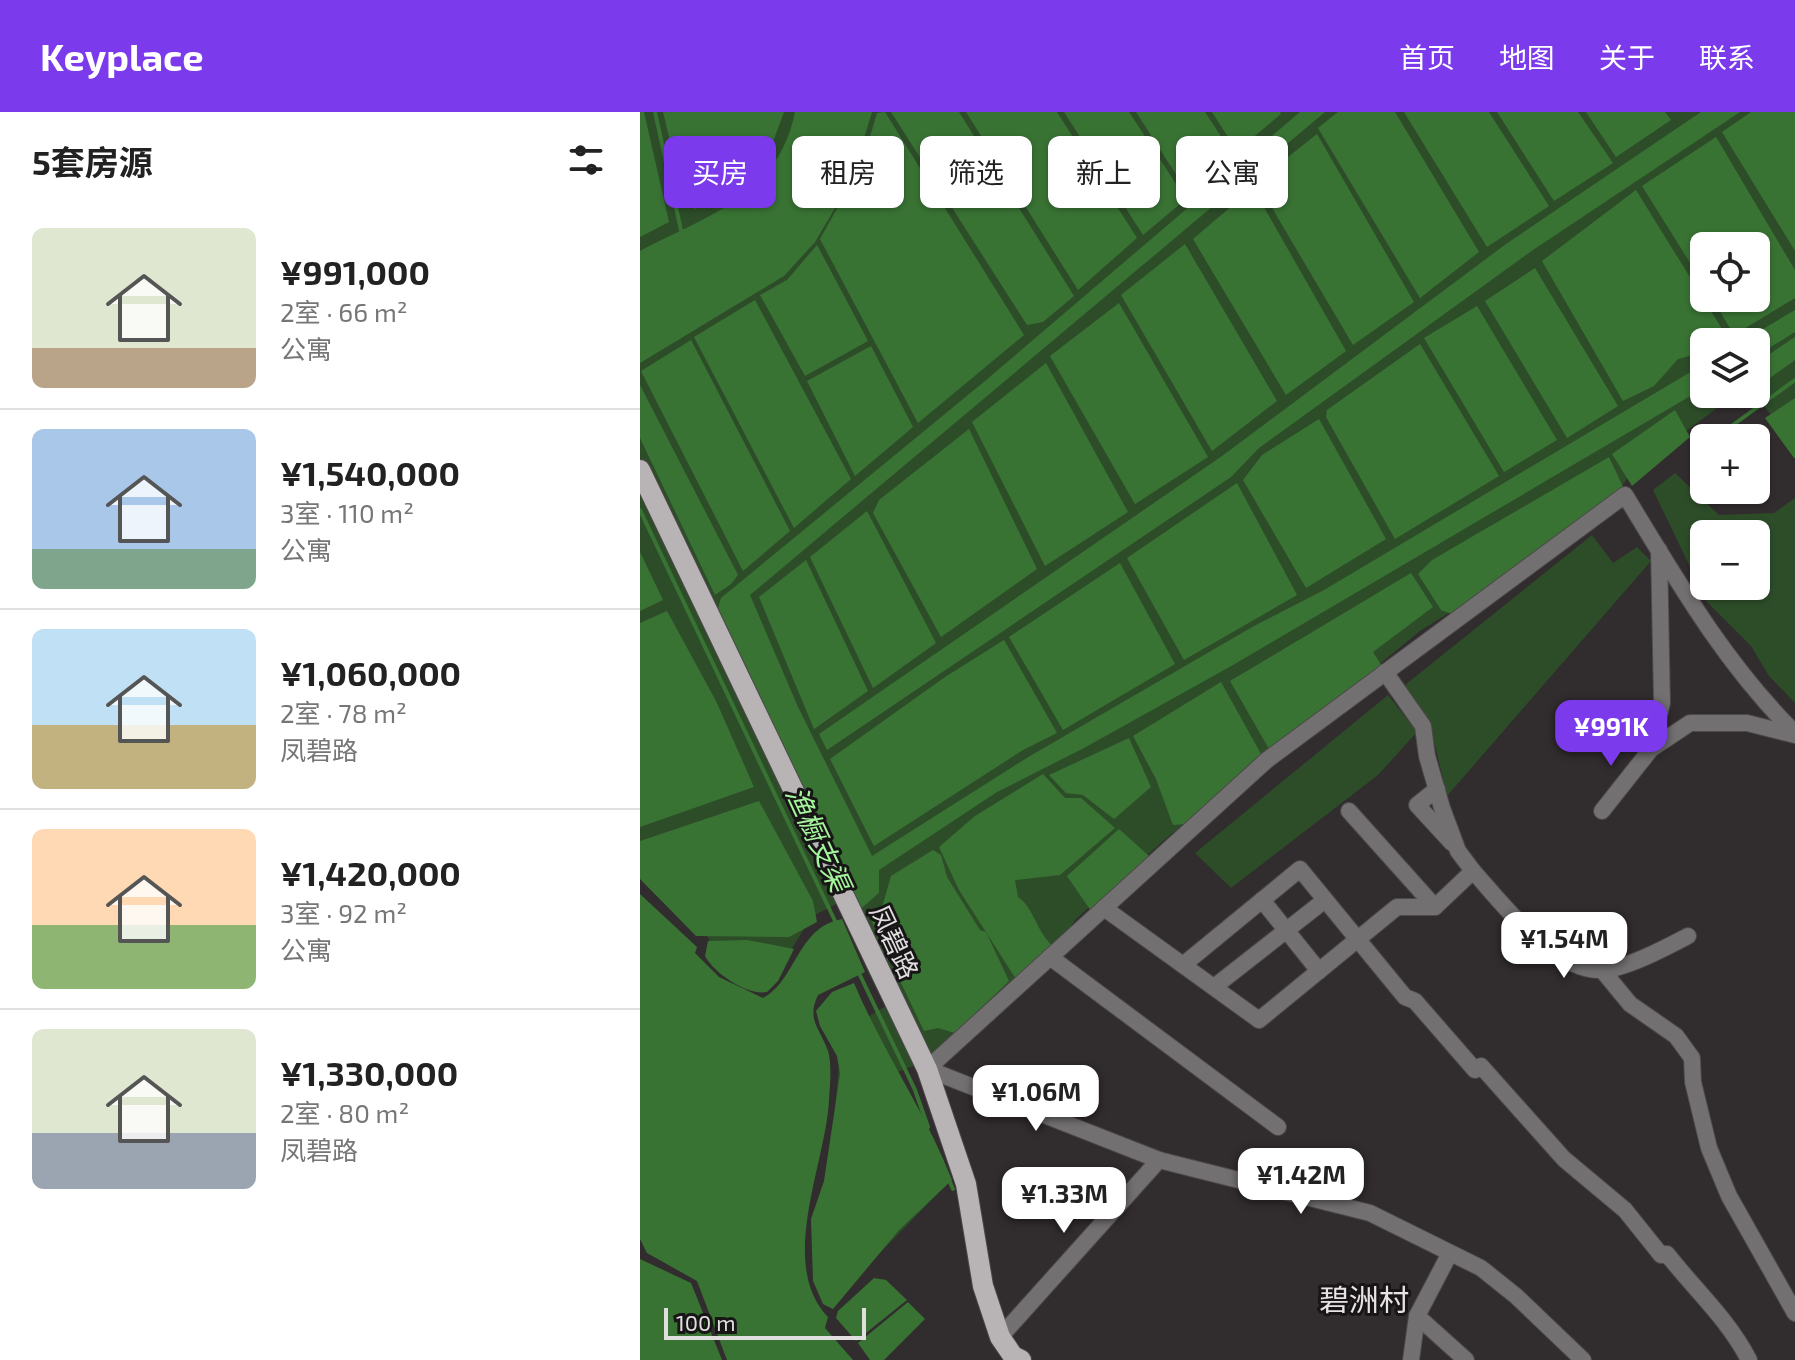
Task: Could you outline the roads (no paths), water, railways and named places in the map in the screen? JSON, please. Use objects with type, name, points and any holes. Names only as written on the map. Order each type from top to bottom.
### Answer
[{"type":"main road","name":"凤碧路","points":[[640,470],[927,1069],[966,1184],[983,1286],[1001,1347],[1021,1360]]},
{"type":"street","points":[[1583,1360],[1516,1296],[1481,1268],[1370,1213],[1159,1160],[927,1069],[1267,760],[1625,495],[1748,684],[1795,734]]},
{"type":"street","points":[[1651,749],[1662,703],[1659,550]]},
{"type":"street","points":[[1385,672],[1423,726],[1437,789],[1458,851],[1533,937],[1575,963],[1602,970],[1658,952],[1688,936]]},
{"type":"street","points":[[1602,811],[1651,749],[1690,723],[1747,723],[1795,734]]},
{"type":"street","points":[[1349,811],[1435,907]]},
{"type":"street","points":[[1183,965],[1300,869],[1405,997],[1415,1001],[1475,1070],[1481,1066],[1564,1159],[1625,1210],[1661,1255],[1667,1254],[1698,1295],[1713,1305],[1749,1360]]},
{"type":"street","points":[[1104,908],[1259,1020],[1397,907],[1435,907],[1473,871]]},
{"type":"street","points":[[1262,900],[1319,971]]},
{"type":"street","points":[[1214,987],[1325,900]]},
{"type":"street","points":[[1050,957],[1278,1127]]},
{"type":"street","points":[[1602,970],[1630,1004],[1676,1036],[1692,1058],[1693,1082],[1709,1148],[1729,1196],[1795,1313]]},
{"type":"street","points":[[1001,1347],[1159,1160]]},
{"type":"street","points":[[1411,1360],[1417,1316],[1450,1253]]},
{"type":"street","points":[[1417,1316],[1466,1360]]},
{"type":"waterway","points":[[655,112],[681,230]]},
{"type":"waterway","points":[[1734,424],[1795,380]]},
{"type":"waterway","name":"渔橱支渠","points":[[640,510],[836,923]]},
{"type":"waterway","name":"渔橱支渠","points":[[858,971],[915,1090],[928,1127]]},
{"type":"waterway","name":"渔橱支渠","points":[[949,1180],[953,1189]]},
{"type":"district","name":"碧洲村","points":[[1364,1301]]}]
